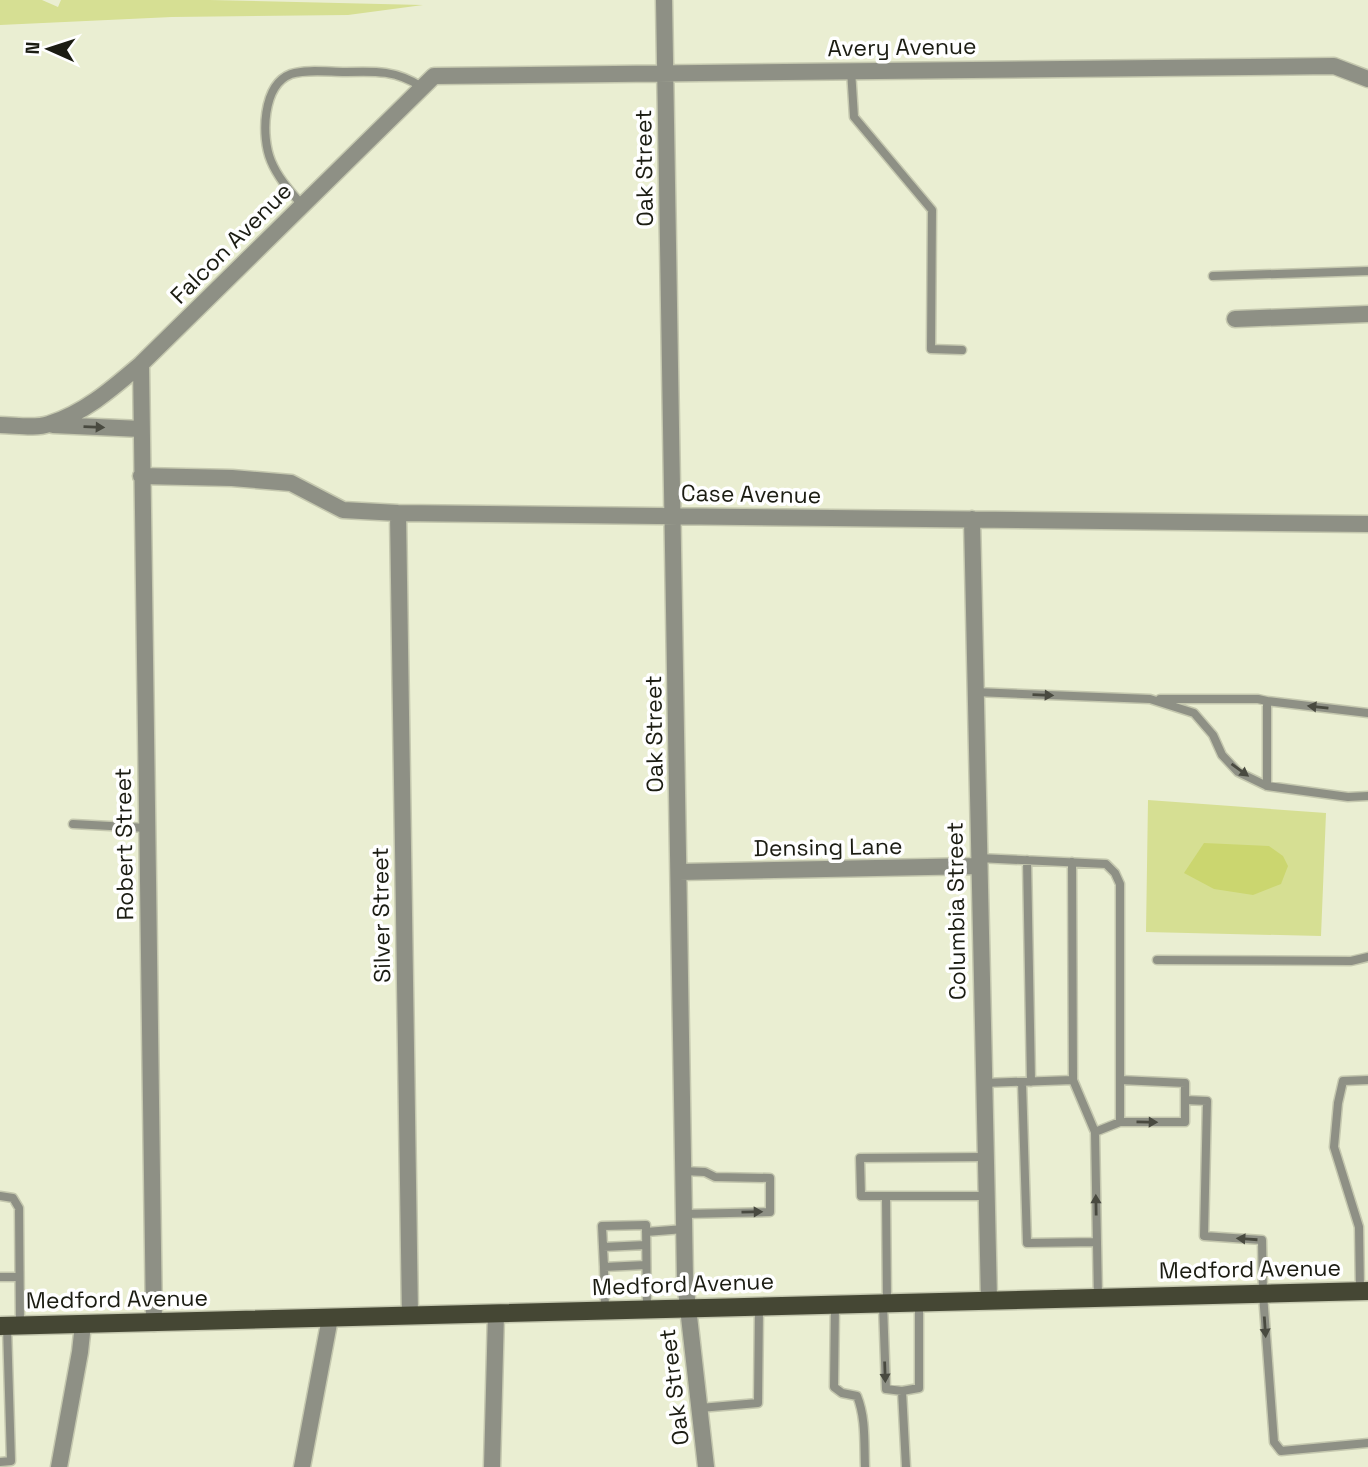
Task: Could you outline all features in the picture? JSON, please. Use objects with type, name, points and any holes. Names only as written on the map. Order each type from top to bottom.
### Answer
[{"type":"main road","name":"Medford Avenue","points":[[9,1326],[1364,1291]]},
{"type":"street","name":"Oak Street","points":[[664,0],[684,1221],[688,1309],[706,1467]]},
{"type":"street","name":"Avery Avenue","points":[[428,81],[665,72],[1334,66],[1368,79]]},
{"type":"street","name":"Falcon Avenue","points":[[47,425],[80,411],[141,363],[428,81]]},
{"type":"street","points":[[1235,319],[1368,314]]},
{"type":"street","name":"Robert Street","points":[[141,363],[154,1323]]},
{"type":"street","name":"Falcon Avenue","points":[[0,425],[141,429]]},
{"type":"street","name":"Case Avenue","points":[[141,476],[232,478],[291,483],[343,510],[398,513],[1368,524]]},
{"type":"street","name":"Silver Street","points":[[398,513],[410,1316]]},
{"type":"street","name":"Columbia Street","points":[[971,519],[989,1301]]},
{"type":"street","name":"Densing Lane","points":[[679,873],[978,862]]},
{"type":"street","points":[[492,1467],[496,1313]]},
{"type":"street","points":[[302,1467],[330,1318]]},
{"type":"street","points":[[58,1467],[83,1325]]},
{"type":"lane","points":[[851,70],[854,117],[932,211],[931,349],[962,350]]},
{"type":"lane","points":[[302,205],[287,188],[270,159],[265,126],[274,87],[291,74],[394,73],[428,81]]},
{"type":"lane","points":[[1213,276],[1368,271]]},
{"type":"lane","points":[[975,692],[1150,699],[1258,699],[1368,713]]},
{"type":"lane","points":[[1150,699],[1194,713],[1213,735],[1222,755],[1238,772],[1267,786],[1348,797],[1368,796]]},
{"type":"lane","points":[[1267,701],[1267,786]]},
{"type":"lane","points":[[73,824],[146,828]]},
{"type":"lane","points":[[978,862],[1027,860],[1106,864],[1115,873],[1120,884],[1120,1122]]},
{"type":"lane","points":[[1027,860],[1027,1243],[1097,1242]]},
{"type":"lane","points":[[1072,862],[1073,1080],[1095,1132],[1098,1298]]},
{"type":"lane","points":[[1157,960],[1350,961],[1368,957]]},
{"type":"lane","points":[[983,1083],[1073,1080]]},
{"type":"lane","points":[[1095,1132],[1120,1122],[1185,1122],[1185,1083],[1120,1080]]},
{"type":"lane","points":[[1364,1291],[1359,1227],[1334,1147],[1343,1081],[1368,1080]]},
{"type":"lane","points":[[1185,1100],[1207,1101],[1204,1236],[1262,1240],[1263,1294],[1274,1442],[1281,1451],[1368,1443]]},
{"type":"lane","points":[[984,1157],[860,1158],[861,1196],[985,1196]]},
{"type":"lane","points":[[605,1311],[602,1226],[646,1228],[770,1212],[770,1178],[715,1177],[705,1172],[683,1171]]},
{"type":"lane","points":[[0,1196],[13,1198],[19,1208],[19,1277],[9,1326],[4,1390],[11,1461],[0,1462]]},
{"type":"lane","points":[[886,1196],[886,1388],[902,1391],[919,1388],[919,1302]]},
{"type":"lane","points":[[646,1228],[647,1310]]},
{"type":"lane","points":[[603,1247],[646,1245]]},
{"type":"lane","points":[[604,1267],[646,1265]]},
{"type":"lane","points":[[0,1277],[19,1277]]},
{"type":"lane","points":[[835,1304],[834,1387],[842,1393],[857,1396],[861,1406],[865,1467]]},
{"type":"lane","points":[[700,1408],[758,1403],[759,1306]]},
{"type":"lane","points":[[902,1391],[905,1467]]},
{"type":"shaded area","points":[[0,0],[42,0],[58,7],[61,0],[423,5],[348,15],[172,17],[0,25]]},
{"type":"shaded area","points":[[1148,800],[1326,813],[1321,936],[1146,932]]},
{"type":"shaded area","points":[[1204,843],[1269,846],[1283,856],[1288,866],[1281,884],[1253,895],[1214,889],[1184,873]]}]
